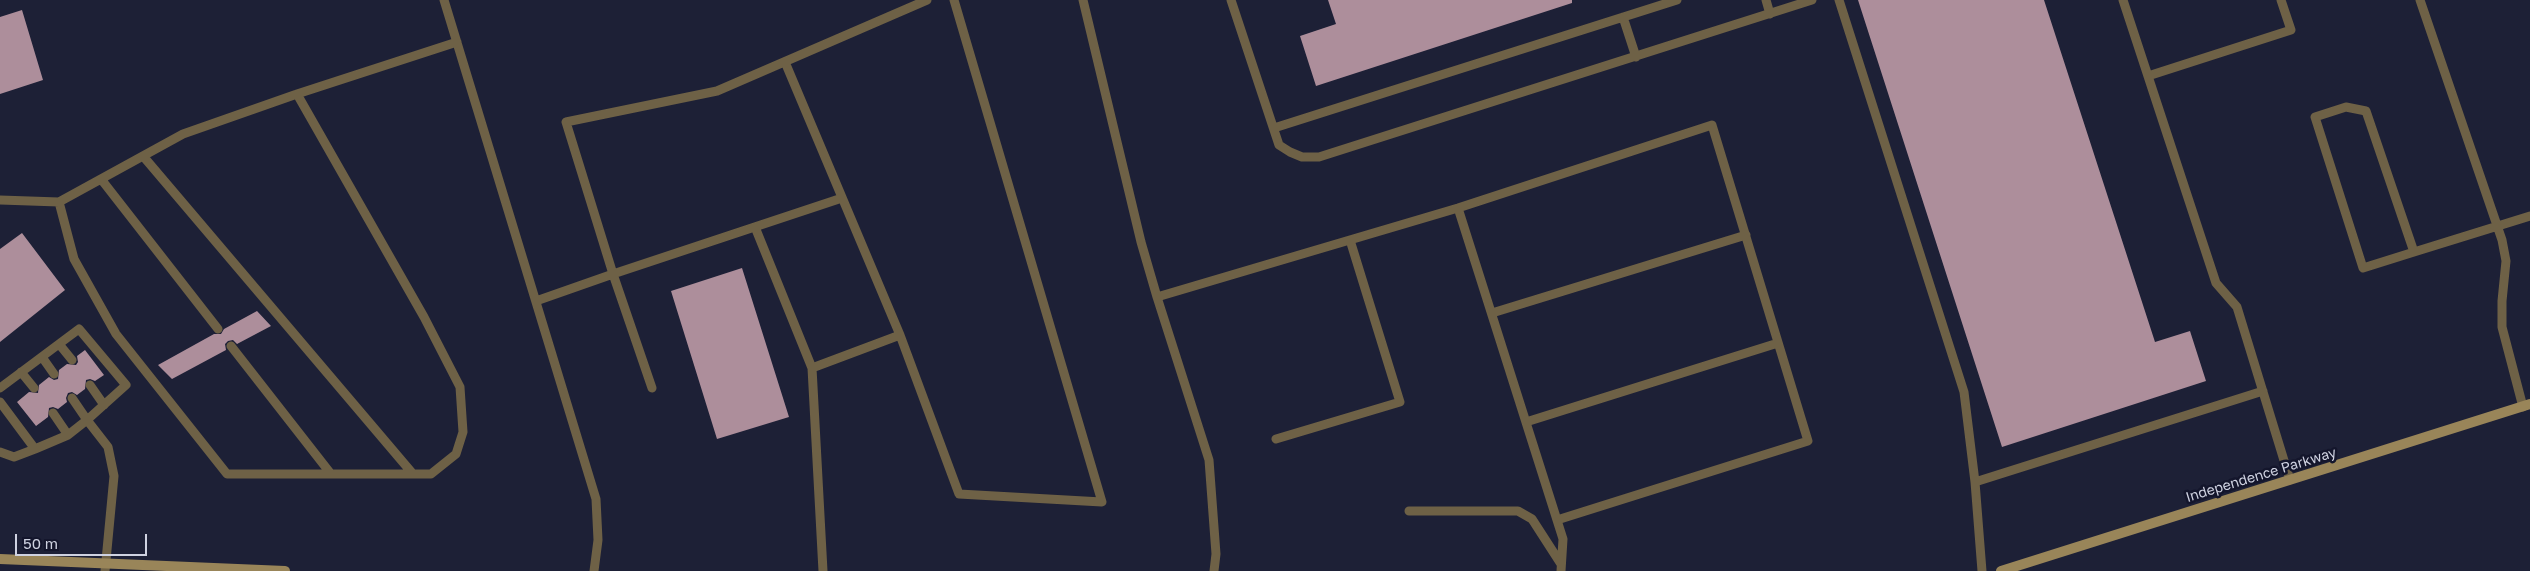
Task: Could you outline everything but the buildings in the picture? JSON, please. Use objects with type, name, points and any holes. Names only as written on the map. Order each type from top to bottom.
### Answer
[{"type":"main road","name":"Independence Parkway","points":[[2001,571],[2526,406]]},
{"type":"main road","points":[[0,559],[105,567],[285,571]]},
{"type":"lane","points":[[444,0],[596,499],[598,540],[594,571]]},
{"type":"lane","points":[[652,388],[613,274],[566,122],[717,91],[927,0]]},
{"type":"lane","points":[[785,62],[900,336],[959,494],[1102,502],[954,0]]},
{"type":"lane","points":[[1083,0],[1157,297],[1209,460],[1215,546],[1214,571]]},
{"type":"lane","points":[[1231,0],[1279,145],[1302,157],[1319,157],[1812,0]]},
{"type":"lane","points":[[1274,128],[1677,0]]},
{"type":"lane","points":[[1766,0],[1770,14]]},
{"type":"lane","points":[[1838,0],[1964,392],[1975,482],[1982,571]]},
{"type":"lane","points":[[2123,0],[2216,283],[2237,307],[2290,480]]},
{"type":"lane","points":[[2148,76],[2291,30],[2281,0]]},
{"type":"lane","points":[[2420,0],[2497,226],[2506,261],[2502,302],[2502,327],[2526,406]]},
{"type":"lane","points":[[1623,17],[1636,57]]},
{"type":"lane","points":[[0,200],[59,202],[183,134],[297,94],[457,42]]},
{"type":"lane","points":[[59,202],[74,258],[116,334],[226,474],[431,474],[456,454],[463,432],[460,387],[424,317],[297,94]]},
{"type":"lane","points":[[2414,252],[2366,111],[2346,107],[2315,117],[2364,268],[2530,216]]},
{"type":"lane","points":[[1157,297],[1458,208],[1712,125],[1808,441],[1557,520]]},
{"type":"lane","points":[[143,156],[414,474]]},
{"type":"lane","points":[[101,179],[218,329]]},
{"type":"lane","points":[[536,300],[842,198]]},
{"type":"lane","points":[[1458,208],[1563,539],[1561,568]]},
{"type":"lane","points":[[755,227],[812,368],[823,571]]},
{"type":"lane","points":[[1492,314],[1746,235]]},
{"type":"lane","points":[[1276,439],[1400,402],[1350,240]]},
{"type":"lane","points":[[0,388],[79,329],[126,385],[68,436],[14,457],[0,452]]},
{"type":"lane","points":[[812,368],[900,336]]},
{"type":"lane","points":[[1526,422],[1778,343]]},
{"type":"lane","points":[[59,344],[72,360]]},
{"type":"lane","points":[[232,346],[331,474]]},
{"type":"lane","points":[[42,357],[54,374]]},
{"type":"lane","points":[[21,372],[34,388]]},
{"type":"lane","points":[[90,385],[104,405]]},
{"type":"lane","points":[[1975,482],[2263,392]]},
{"type":"lane","points":[[72,398],[108,447],[114,476],[105,567]]},
{"type":"lane","points":[[0,402],[35,449]]},
{"type":"lane","points":[[53,413],[68,436]]},
{"type":"lane","points":[[1409,510],[1518,511],[1532,519],[1561,568]]}]
